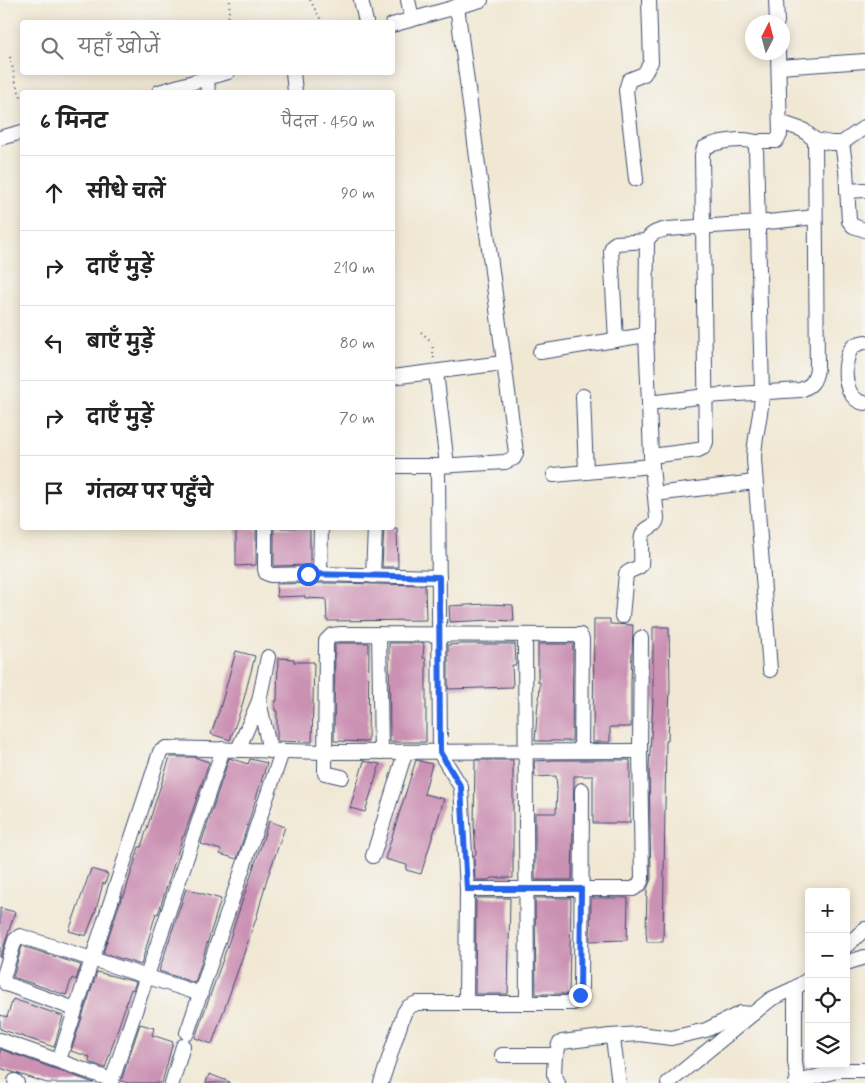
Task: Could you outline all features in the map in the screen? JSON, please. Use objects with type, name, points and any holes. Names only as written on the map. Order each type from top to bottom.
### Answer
[{"type":"street","points":[[361,0],[366,20]]},
{"type":"street","points":[[408,0],[412,19]]},
{"type":"street","points":[[395,24],[481,0]]},
{"type":"street","points":[[636,179],[626,90],[629,80],[644,74],[651,62],[649,0]]},
{"type":"street","points":[[776,0],[776,15]]},
{"type":"street","points":[[395,466],[443,466],[505,462],[514,458],[515,447],[457,6]]},
{"type":"street","points":[[554,475],[586,472],[651,461],[704,447],[707,436],[702,155],[704,148],[712,144],[745,140],[758,143],[762,141],[776,141],[778,139],[780,122],[779,60]]},
{"type":"street","points":[[779,67],[865,63]]},
{"type":"street","points":[[175,90],[208,86],[224,75]]},
{"type":"street","points":[[293,75],[295,90]]},
{"type":"street","points":[[780,122],[803,130],[815,140],[831,143],[842,143],[865,127]]},
{"type":"street","points":[[0,138],[20,133]]},
{"type":"street","points":[[649,402],[800,390],[811,386],[817,369],[815,140]]},
{"type":"street","points":[[758,143],[756,147],[762,392],[760,420],[754,446],[755,482],[770,670]]},
{"type":"street","points":[[842,143],[846,170],[849,221],[853,226],[865,230]]},
{"type":"street","points":[[847,191],[865,190]]},
{"type":"street","points":[[622,616],[626,574],[628,571],[641,565],[642,536],[646,529],[656,523],[651,461],[646,335],[647,241],[649,236],[667,229],[703,228],[815,217]]},
{"type":"street","points":[[616,340],[611,251],[616,243],[647,241]]},
{"type":"street","points":[[540,352],[646,335]]},
{"type":"street","points":[[865,342],[857,344],[852,348],[847,365],[847,384],[850,394],[855,400],[865,403]]},
{"type":"street","points":[[395,377],[503,363]]},
{"type":"street","points":[[436,372],[443,466],[439,577],[440,752],[461,787],[467,889],[466,1003]]},
{"type":"street","points":[[583,396],[586,472]]},
{"type":"street","points":[[655,494],[755,482]]},
{"type":"street","points":[[265,530],[265,570],[266,573],[271,575],[298,576],[320,574],[439,577]]},
{"type":"street","points":[[320,574],[321,530]]},
{"type":"street","points":[[373,576],[375,530]]},
{"type":"street","points":[[379,634],[381,752]]},
{"type":"street","points":[[342,777],[326,773],[326,641],[332,635],[580,635],[582,640],[581,751]]},
{"type":"street","points":[[525,635],[527,1003]]},
{"type":"street","points":[[467,889],[632,889],[639,886],[642,879],[641,638]]},
{"type":"street","points":[[238,750],[259,700],[268,657]]},
{"type":"street","points":[[172,1083],[202,994],[276,752],[259,700]]},
{"type":"street","points":[[59,1060],[160,752],[166,748],[276,752],[640,751]]},
{"type":"street","points":[[0,1040],[59,1060],[111,1081],[223,749]]},
{"type":"street","points":[[373,856],[405,752]]},
{"type":"street","points":[[381,1083],[404,1013],[408,1007],[417,1003],[572,1003],[579,1000],[582,790]]},
{"type":"street","points":[[850,943],[864,933]]},
{"type":"street","points":[[75,1009],[6,984],[3,978],[15,940],[20,936],[26,936],[202,994]]},
{"type":"street","points":[[850,962],[865,957]]},
{"type":"street","points":[[668,1083],[752,1014],[805,981]]},
{"type":"street","points":[[794,988],[797,1083],[834,1072],[851,1069],[865,1070]]},
{"type":"street","points":[[558,1083],[554,1074],[555,1055],[557,1047],[562,1042],[640,1034],[671,1038],[706,1030],[741,1013],[752,1014]]},
{"type":"street","points":[[610,1036],[613,1040],[619,1083]]},
{"type":"street","points":[[502,1055],[555,1055]]},
{"type":"path","points":[[228,20],[230,0]]},
{"type":"path","points":[[310,0],[321,20]]},
{"type":"path","points":[[10,57],[20,94]]},
{"type":"path","points":[[421,332],[432,342],[436,372]]},
{"type":"building","points":[[397,528],[398,567],[382,567],[384,530],[395,530]]},
{"type":"building","points":[[236,530],[256,530],[256,565],[236,566]]},
{"type":"building","points":[[274,530],[310,530],[310,565],[274,566]]},
{"type":"building","points":[[276,584],[425,585],[426,620],[327,621],[326,599],[305,598],[305,596],[277,597]]},
{"type":"building","points":[[513,605],[514,621],[450,622],[449,606]]},
{"type":"building","points":[[594,619],[610,619],[610,624],[633,625],[631,727],[610,727],[610,742],[593,742]]},
{"type":"building","points":[[653,627],[669,627],[670,686],[668,741],[666,741],[663,942],[647,942],[646,931],[647,889],[651,879],[649,768],[653,701]]},
{"type":"building","points":[[336,643],[369,643],[368,742],[334,741]]},
{"type":"building","points":[[389,643],[424,643],[423,658],[426,658],[426,742],[390,742]]},
{"type":"building","points":[[515,644],[516,665],[512,665],[513,687],[448,689],[448,645]]},
{"type":"building","points":[[538,644],[573,644],[572,741],[535,741],[540,682],[538,682]]},
{"type":"building","points":[[236,651],[255,656],[242,706],[230,740],[211,734]]},
{"type":"building","points":[[278,658],[294,659],[294,662],[314,662],[312,742],[277,741],[275,701],[277,701]]},
{"type":"building","points":[[170,757],[194,757],[209,762],[158,914],[156,913],[141,965],[103,953],[122,896],[124,896],[139,847],[141,847]]},
{"type":"building","points":[[229,758],[248,764],[250,759],[267,763],[237,859],[220,854],[221,850],[201,844]]},
{"type":"building","points":[[416,760],[432,764],[424,794],[444,799],[421,874],[406,870],[407,865],[385,859]]},
{"type":"building","points":[[475,760],[513,760],[513,878],[475,880]]},
{"type":"building","points":[[630,760],[630,823],[593,823],[593,776],[574,776],[572,880],[535,880],[535,813],[556,813],[557,788],[556,776],[535,777],[534,761]]},
{"type":"building","points":[[364,761],[380,764],[365,812],[350,808]]},
{"type":"building","points":[[269,821],[285,827],[266,882],[257,916],[212,1044],[195,1038]]},
{"type":"building","points":[[91,869],[108,874],[105,884],[103,883],[96,910],[86,936],[69,931]]},
{"type":"building","points":[[186,889],[221,899],[195,983],[159,971]]},
{"type":"building","points":[[476,898],[510,898],[508,994],[475,994]]},
{"type":"building","points":[[535,898],[571,898],[569,994],[536,994]]},
{"type":"building","points":[[591,898],[628,898],[627,940],[590,941]]},
{"type":"building","points":[[0,908],[15,912],[0,958]]},
{"type":"building","points":[[22,946],[81,965],[76,980],[72,978],[66,995],[13,977]]},
{"type":"building","points":[[97,972],[136,982],[133,990],[131,989],[105,1068],[89,1062],[90,1057],[71,1051]]},
{"type":"building","points":[[13,999],[63,1016],[54,1047],[0,1029],[0,1015],[7,1017]]},
{"type":"building","points":[[140,1024],[154,1028],[152,1035],[173,1042],[162,1083],[129,1083],[121,1081]]},
{"type":"building","points":[[0,1049],[94,1083],[47,1083],[0,1068]]},
{"type":"building","points":[[209,1074],[230,1082],[230,1083],[206,1083]]},
{"type":"route","points":[[308,574],[439,577],[440,752],[461,787],[467,889],[581,889],[580,995]]}]
